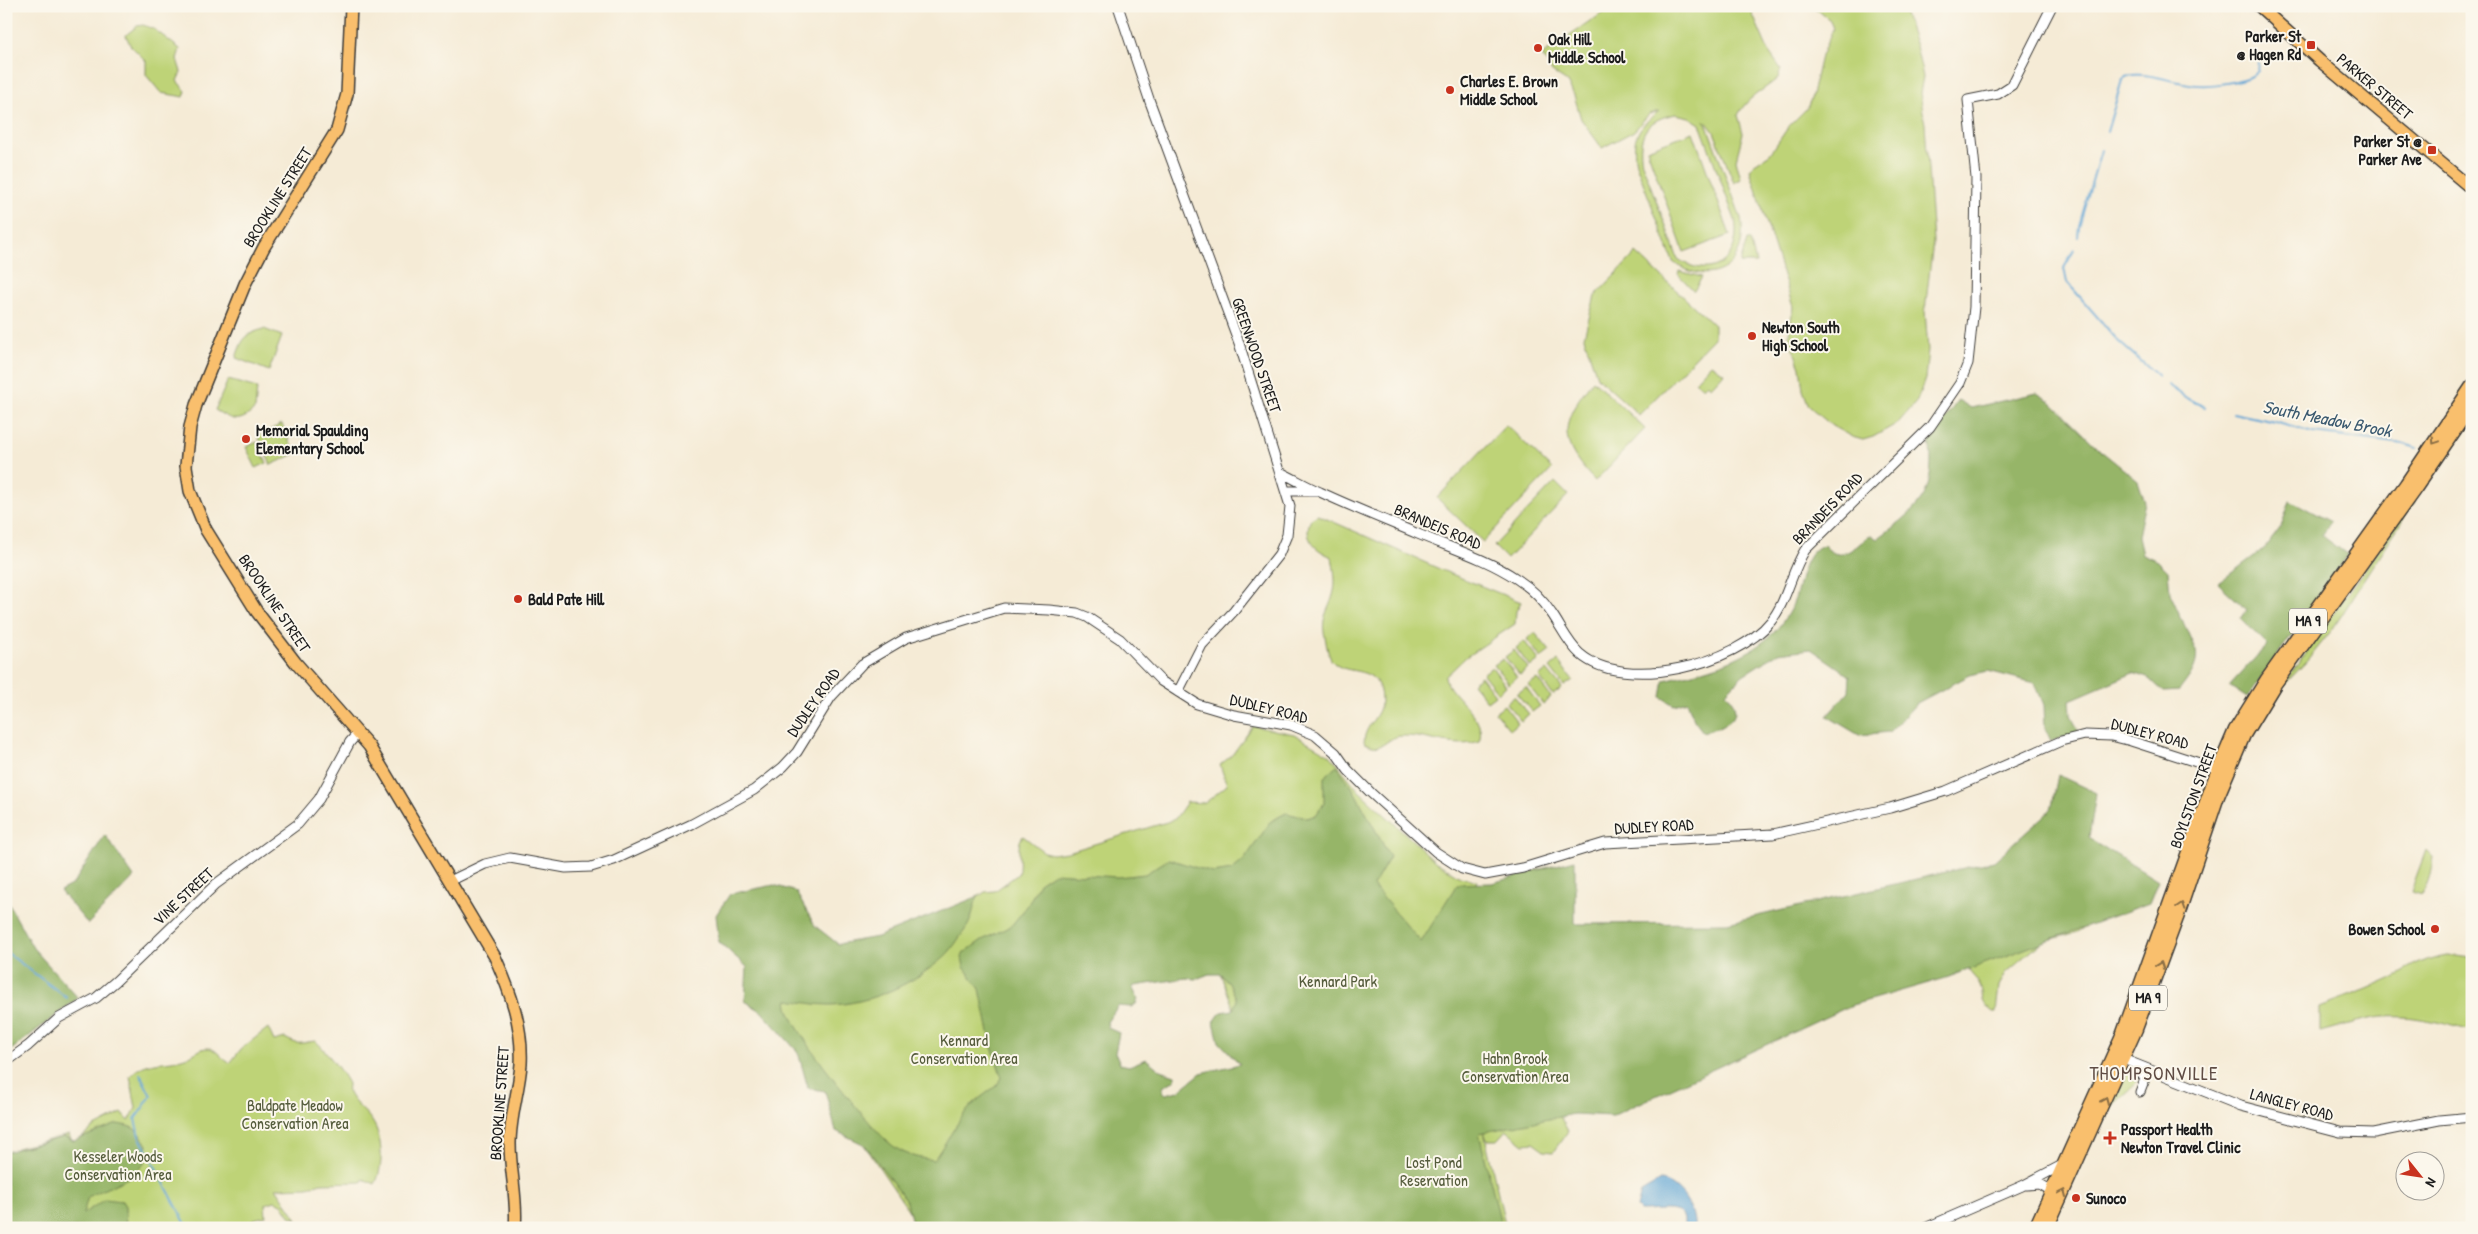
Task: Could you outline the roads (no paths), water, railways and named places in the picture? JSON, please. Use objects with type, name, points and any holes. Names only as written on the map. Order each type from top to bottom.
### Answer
[{"type":"highway","name":"BOYLSTON STREET","points":[[2048,1228],[2123,1059],[2155,980],[2218,796],[2244,735],[2275,684],[2458,417],[2472,386]]},
{"type":"highway","name":"BOYLSTON STREET","points":[[2035,1228],[2064,1164],[2123,1059],[2171,902],[2218,769],[2236,730],[2259,690],[2458,417],[2472,406]]},
{"type":"main road","name":"BROOKLINE STREET","points":[[352,6],[347,94],[337,130],[264,246],[245,284],[196,405],[190,428],[186,466],[190,491],[206,530],[257,612],[296,664],[358,733],[383,768],[495,957],[510,993],[520,1027],[521,1063],[511,1116],[510,1144],[515,1196],[515,1228]]},
{"type":"main road","name":"PARKER STREET","points":[[2259,6],[2320,61],[2472,189]]},
{"type":"main road","name":"BOYLSTON STREET","points":[[2458,417],[2472,377]]},
{"type":"street","name":"GREENWOOD STREET","points":[[1118,6],[1150,102],[1239,343],[1290,506],[1287,535],[1279,554],[1234,611],[1202,645],[1178,692]]},
{"type":"street","name":"BRANDEIS ROAD","points":[[1280,472],[1317,492],[1481,560],[1516,579],[1543,602],[1580,654],[1604,667],[1640,671],[1674,669],[1710,660],[1741,646],[1761,632],[1772,620],[1784,597],[1795,565],[1805,550],[1845,508],[1914,445],[1934,422],[1960,383],[1970,352],[1976,270],[1976,178],[1968,100],[1998,94],[2012,85],[2052,6]]},
{"type":"street","name":"BRANDEIS ROAD","points":[[1286,491],[1317,492]]},
{"type":"street","name":"DUDLEY ROAD","points":[[450,881],[485,864],[510,858],[572,868],[601,865],[692,824],[754,790],[783,767],[797,752],[831,697],[862,664],[906,638],[989,611],[1020,608],[1077,613],[1087,617],[1120,639],[1135,652],[1151,672],[1178,692],[1208,708],[1291,725],[1315,735],[1336,753],[1348,770],[1371,793],[1436,852],[1462,869],[1484,875],[1523,868],[1605,843],[1772,834],[1890,808],[1946,791],[2061,741],[2084,735],[2099,735],[2131,741],[2218,769]]},
{"type":"street","name":"VINE STREET","points":[[6,1062],[28,1046],[59,1018],[96,998],[216,884],[298,824],[319,799],[350,742],[358,733]]},
{"type":"street","name":"LANGLEY ROAD","points":[[2123,1059],[2246,1108],[2347,1133],[2374,1133],[2439,1120],[2472,1117]]},
{"type":"street","points":[[2123,1059],[2144,1076],[2145,1082],[2140,1092]]},
{"type":"street","points":[[1925,1228],[2022,1186],[2064,1164]]},
{"type":"street","points":[[2022,1186],[2038,1184],[2052,1190]]},
{"type":"water","points":[[1660,1181],[1674,1186],[1680,1191],[1689,1205],[1694,1228],[1683,1228],[1684,1220],[1677,1211],[1640,1211],[1637,1208],[1641,1192]]},
{"type":"waterway","name":"South Meadow Brook","points":[[2107,132],[2122,80],[2128,76],[2147,75],[2198,85],[2219,84],[2252,76],[2258,71],[2259,62]]},
{"type":"waterway","name":"South Meadow Brook","points":[[2078,237],[2079,226],[2101,150]]},
{"type":"waterway","name":"South Meadow Brook","points":[[2074,250],[2064,268],[2067,282],[2119,342],[2158,376]]},
{"type":"waterway","name":"South Meadow Brook","points":[[2168,385],[2188,399],[2205,407]]},
{"type":"waterway","name":"South Meadow Brook","points":[[2233,413],[2313,433],[2404,444],[2417,448]]},
{"type":"waterway","points":[[6,952],[67,998]]},
{"type":"waterway","points":[[140,1074],[151,1096],[135,1119],[139,1136],[188,1228]]},
{"type":"place","name":"Parker St @ Hagen Rd","points":[[2311,45]]},
{"type":"place","name":"Oak Hill Middle School","points":[[1538,48]]},
{"type":"place","name":"Charles E. Brown Middle School","points":[[1450,90]]},
{"type":"place","name":"Parker St @ Parker Ave","points":[[2432,150]]},
{"type":"place","name":"Newton South High School","points":[[1752,336]]},
{"type":"place","name":"Memorial Spaulding Elementary School","points":[[246,439]]},
{"type":"place","name":"Bald Pate Hill","points":[[518,599]]},
{"type":"place","name":"Bowen School","points":[[2435,929]]},
{"type":"place","name":"Passport Health Newton Travel Clinic","points":[[2110,1138]]},
{"type":"place","name":"Sunoco","points":[[2076,1198]]},
{"type":"district","name":"THOMPSONVILLE","points":[[2154,1073]]},
{"type":"park label","name":"Kennard Park","points":[[1338,981]]},
{"type":"park label","name":"Kennard Conservation Area","points":[[964,1049]]},
{"type":"park label","name":"Hahn Brook Conservation Area","points":[[1515,1067]]},
{"type":"park label","name":"Baldpate Meadow Conservation Area","points":[[295,1114]]},
{"type":"park label","name":"Kesseler Woods Conservation Area","points":[[118,1165]]},
{"type":"park label","name":"Lost Pond Reservation","points":[[1434,1171]]}]
